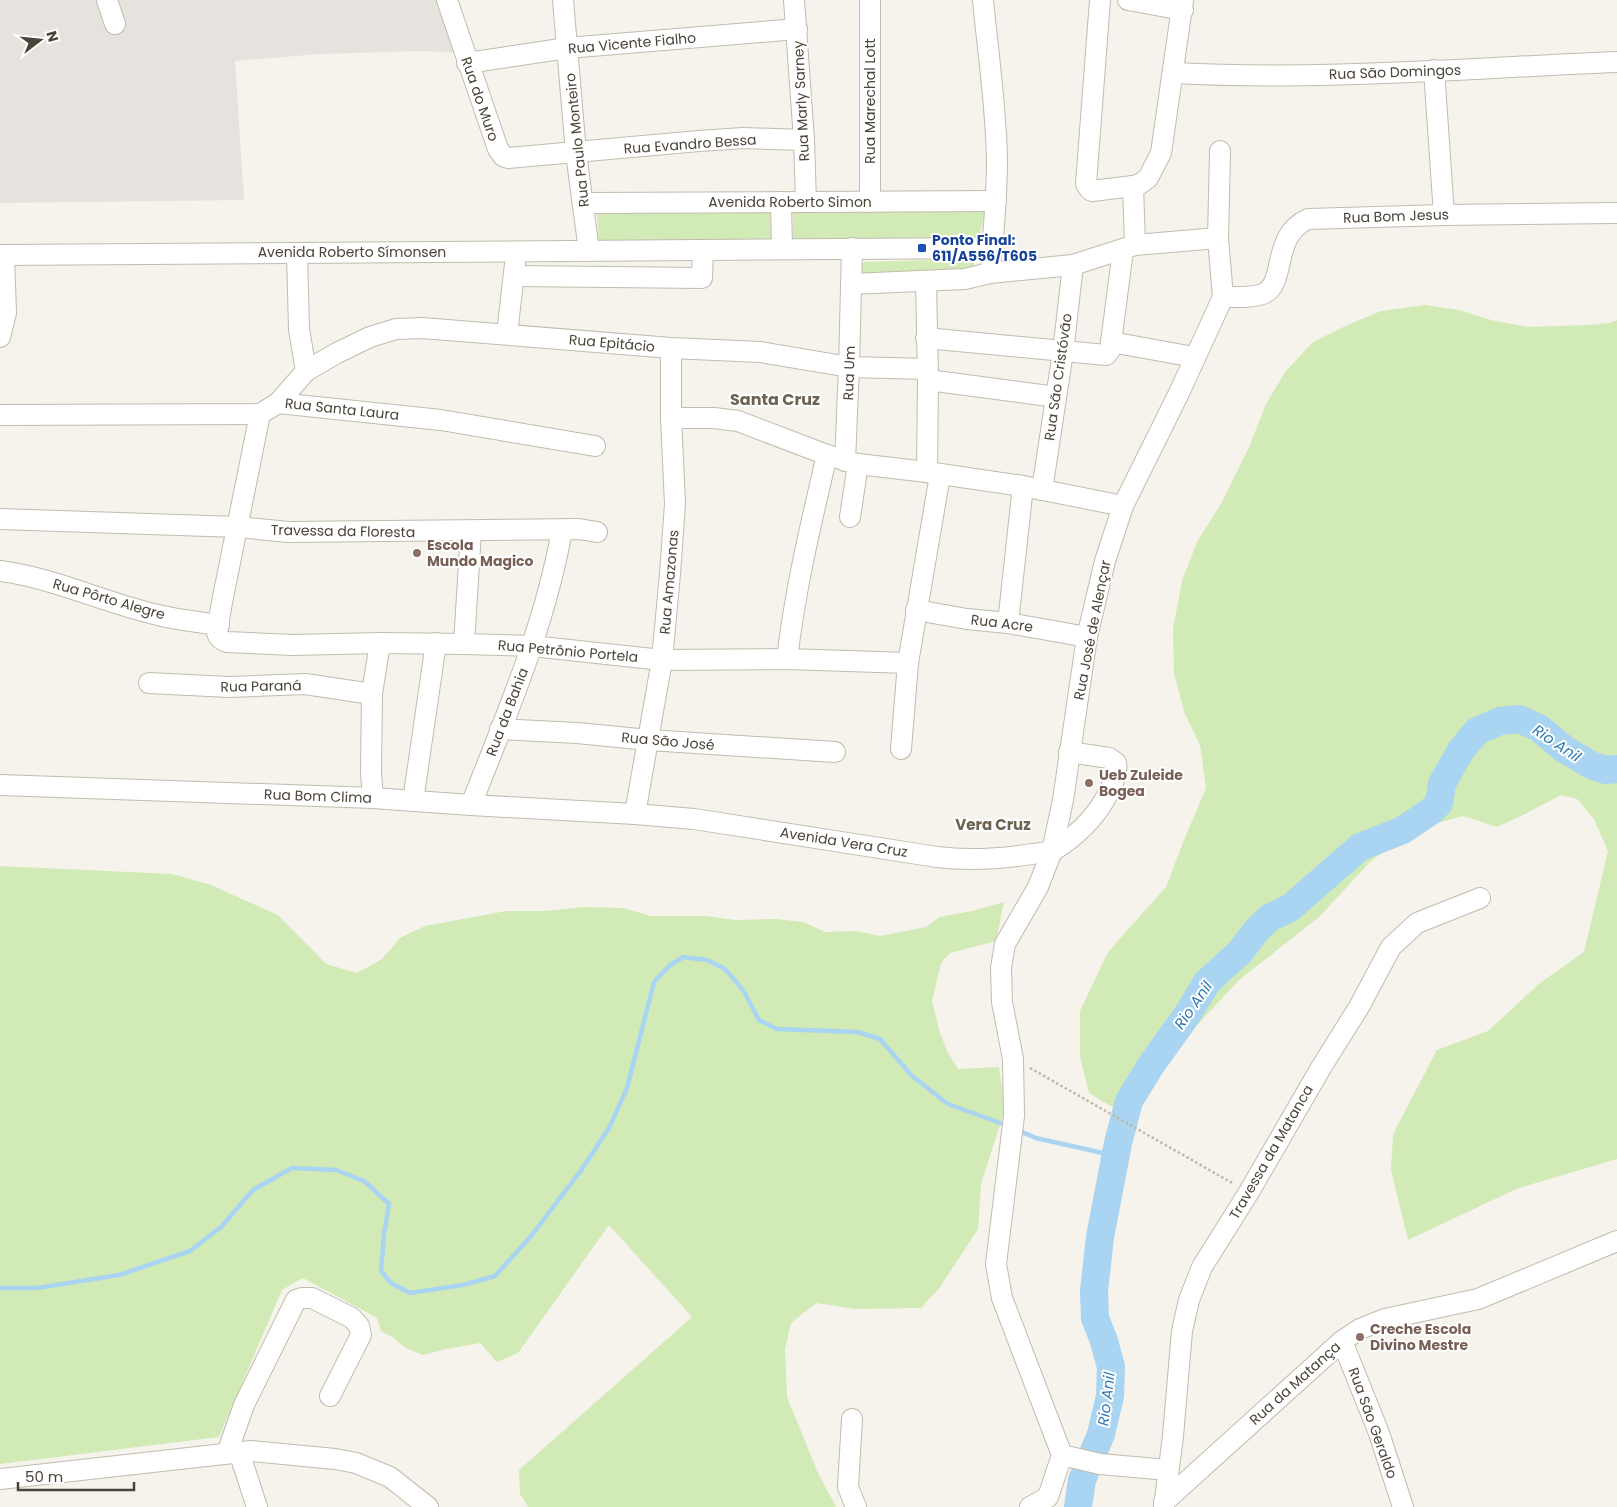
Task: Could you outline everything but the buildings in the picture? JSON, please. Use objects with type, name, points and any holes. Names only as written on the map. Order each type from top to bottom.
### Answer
[{"type":"street","points":[[107,0],[115,24]]},
{"type":"street","name":"Rua do Muro","points":[[447,0],[498,149],[504,156],[515,158],[576,153]]},
{"type":"street","name":"Rua Paulo Monteiro","points":[[563,0],[576,153],[589,250]]},
{"type":"street","name":"Rua Marly Sarney","points":[[794,0],[804,140],[806,202]]},
{"type":"street","name":"Rua Marechal Lott","points":[[870,0],[870,202]]},
{"type":"street","points":[[983,0],[997,159],[996,201],[990,273]]},
{"type":"street","points":[[1100,0],[1086,184],[1092,191],[1133,186],[1148,178],[1161,153],[1183,5],[1128,0]]},
{"type":"street","name":"Rua Vicente Fialho","points":[[468,63],[567,48],[797,29]]},
{"type":"street","name":"Rua São Domingos","points":[[1174,73],[1224,76],[1290,75],[1617,62]]},
{"type":"street","points":[[1434,70],[1444,215]]},
{"type":"street","name":"Rua Evandro Bessa","points":[[576,153],[743,138],[804,140]]},
{"type":"street","points":[[1220,151],[1218,238],[1223,297]]},
{"type":"street","points":[[926,338],[1104,356],[1109,354],[1129,247],[1133,186]]},
{"type":"street","name":"Avenida Roberto Simon","points":[[584,203],[996,201]]},
{"type":"street","points":[[781,202],[782,249]]},
{"type":"street","name":"Rua Bom Jesus","points":[[1223,297],[1261,294],[1270,289],[1286,238],[1298,224],[1308,219],[1617,213]]},
{"type":"street","points":[[852,248],[850,284],[965,279],[990,273],[1073,265],[1129,247],[1218,238]]},
{"type":"street","name":"Avenida Roberto Símonsen","points":[[2,255],[992,248]]},
{"type":"street","points":[[624,277],[625,250]]},
{"type":"street","points":[[514,276],[702,278],[703,250]]},
{"type":"street","points":[[507,334],[517,251]]},
{"type":"street","points":[[297,252],[299,329],[306,371]]},
{"type":"street","points":[[0,337],[6,313],[2,255]]},
{"type":"street","name":"Rua São Cristóvão","points":[[1008,623],[1032,488],[1056,396],[1073,265]]},
{"type":"street","points":[[901,749],[908,670],[933,473],[926,338],[926,281]]},
{"type":"street","name":"Rua Um","points":[[850,284],[850,367],[843,460],[850,517]]},
{"type":"street","name":"Rua José de Alençar","points":[[1070,1457],[1002,1298],[996,1264],[1014,1116],[1013,1059],[1002,1002],[1001,968],[1005,944],[1038,887],[1052,851],[1063,800],[1088,637],[1105,561],[1123,506],[1179,393],[1223,297]]},
{"type":"street","name":"Rua Epitácio","points":[[278,403],[306,371],[337,353],[370,337],[396,329],[422,328],[671,348],[760,352],[850,367],[928,374],[1056,396]]},
{"type":"street","points":[[1111,342],[1194,357]]},
{"type":"street","name":"Rua Amazonas","points":[[635,814],[662,660],[675,504],[671,418],[671,348]]},
{"type":"street","name":"Rua Santa Laura","points":[[260,414],[278,403],[441,420],[595,446]]},
{"type":"street","points":[[0,416],[260,414],[226,578],[223,633]]},
{"type":"street","points":[[671,418],[714,418],[738,421],[843,460],[1032,488],[1123,506]]},
{"type":"street","points":[[787,659],[801,565],[843,460]]},
{"type":"street","name":"Travessa da Floresta","points":[[0,520],[238,527],[288,532],[578,529],[597,532]]},
{"type":"street","name":"Rua da Bahia","points":[[471,805],[532,646],[556,563],[562,530]]},
{"type":"street","points":[[464,644],[471,531]]},
{"type":"street","name":"Rua Pôrto Alegre","points":[[0,571],[17,573],[43,580],[223,633]]},
{"type":"street","name":"Rua Acre","points":[[916,610],[1088,637]]},
{"type":"street","name":"Rua Petrônio Portela","points":[[223,633],[293,645],[436,643],[532,646],[662,660],[787,659],[908,670]]},
{"type":"street","points":[[372,798],[372,694],[380,643]]},
{"type":"street","points":[[413,801],[436,643]]},
{"type":"street","name":"Rua Paraná","points":[[149,683],[229,687],[305,684],[372,694]]},
{"type":"street","name":"Rua São José","points":[[500,729],[835,752]]},
{"type":"street","points":[[1052,851],[1086,825],[1101,806],[1112,785],[1116,769],[1116,763],[1109,758],[1069,752]]},
{"type":"street","name":"Rua Bom Clima","points":[[0,785],[372,798],[635,814]]},
{"type":"street","name":"Avenida Vera Cruz","points":[[635,814],[694,819],[961,860],[995,859],[1052,851]]},
{"type":"street","name":"Travessa da Matanca","points":[[1168,1470],[1173,1436],[1182,1331],[1188,1300],[1202,1267],[1249,1192],[1358,1007],[1390,947],[1417,922],[1480,898]]},
{"type":"street","name":"Rua da Matança","points":[[1164,1505],[1342,1340],[1360,1329],[1372,1324],[1478,1299],[1617,1241]]},
{"type":"street","points":[[257,1507],[239,1452],[244,1405],[296,1300],[302,1298],[312,1298],[352,1318],[359,1326],[361,1335],[330,1396]]},
{"type":"street","name":"Rua São Geraldo","points":[[1342,1340],[1379,1433],[1403,1507]]},
{"type":"street","points":[[852,1419],[848,1487],[856,1507]]},
{"type":"street","points":[[0,1479],[239,1452],[335,1459],[356,1463],[390,1477],[428,1507]]},
{"type":"street","points":[[1030,1507],[1048,1497],[1070,1457],[1100,1464],[1168,1470]]},
{"type":"street","name":"Rua da Matança","points":[[1164,1505],[1168,1470]]},
{"type":"path","points":[[1013,1059],[1249,1192]]},
{"type":"shaded area","points":[[0,0],[439,0],[458,53],[425,51],[320,54],[235,61],[244,200],[0,203]]},
{"type":"green space","points":[[793,210],[985,210],[979,239],[793,241]]},
{"type":"green space","points":[[770,211],[771,242],[599,243],[597,212]]},
{"type":"green space","points":[[972,259],[974,272],[860,274],[860,266],[864,262]]},
{"type":"green space","points":[[1425,305],[1459,310],[1491,320],[1527,327],[1590,325],[1610,323],[1617,320],[1617,1159],[1516,1189],[1408,1240],[1391,1170],[1393,1134],[1437,1050],[1488,1031],[1540,983],[1584,952],[1608,851],[1594,819],[1577,799],[1561,795],[1497,827],[1463,816],[1427,826],[1396,842],[1370,862],[1319,917],[1239,980],[1187,1036],[1141,1098],[1125,1112],[1089,1093],[1080,1057],[1080,1011],[1108,952],[1166,887],[1206,788],[1200,745],[1185,714],[1174,674],[1173,629],[1182,581],[1197,542],[1222,502],[1249,447],[1266,404],[1285,372],[1313,342],[1381,311]]},
{"type":"green space","points":[[0,866],[172,874],[211,885],[278,915],[326,964],[357,973],[382,959],[400,938],[425,926],[506,911],[545,911],[585,907],[623,908],[651,916],[706,916],[735,920],[776,919],[803,922],[825,932],[856,931],[880,936],[926,927],[940,917],[1004,902],[996,941],[950,953],[941,963],[932,1001],[940,1033],[948,1053],[958,1069],[999,1067],[1005,1109],[981,1184],[978,1229],[940,1287],[921,1308],[856,1309],[816,1303],[791,1323],[785,1349],[787,1397],[818,1473],[836,1507],[528,1507],[520,1494],[519,1470],[692,1317],[609,1225],[518,1353],[497,1362],[480,1343],[423,1355],[404,1347],[394,1338],[381,1331],[377,1318],[303,1278],[282,1290],[219,1437],[0,1464]]},
{"type":"waterway","name":"Rio Anil","points":[[1078,1507],[1082,1480],[1101,1434],[1110,1396],[1111,1367],[1095,1318],[1094,1291],[1100,1237],[1118,1143],[1129,1101],[1207,982],[1240,952],[1269,918],[1290,908],[1360,847],[1403,830],[1431,811],[1439,803],[1442,784],[1461,750],[1477,731],[1500,721],[1519,719],[1539,728],[1564,749],[1593,766],[1606,770],[1617,769]]},
{"type":"waterway","points":[[0,1288],[37,1288],[119,1275],[190,1251],[221,1227],[253,1190],[292,1168],[336,1170],[364,1181],[389,1204],[381,1271],[391,1283],[410,1293],[463,1285],[495,1276],[532,1235],[582,1169],[609,1128],[627,1088],[654,982],[669,966],[683,957],[707,960],[725,969],[743,990],[759,1020],[777,1029],[858,1032],[880,1039],[912,1076],[948,1104],[1008,1126]]},
{"type":"waterway","points":[[1017,1130],[1036,1138],[1116,1156]]},
{"type":"place","name":"Ponto Final: 611/A556/T605","points":[[922,248]]},
{"type":"place","name":"Escola Mundo Magico","points":[[417,553]]},
{"type":"place","name":"Ueb Zuleide Bogea","points":[[1089,783]]},
{"type":"place","name":"Creche Escola Divino Mestre","points":[[1360,1337]]},
{"type":"district","name":"Santa Cruz","points":[[775,399]]},
{"type":"district","name":"Vera Cruz","points":[[993,824]]}]
